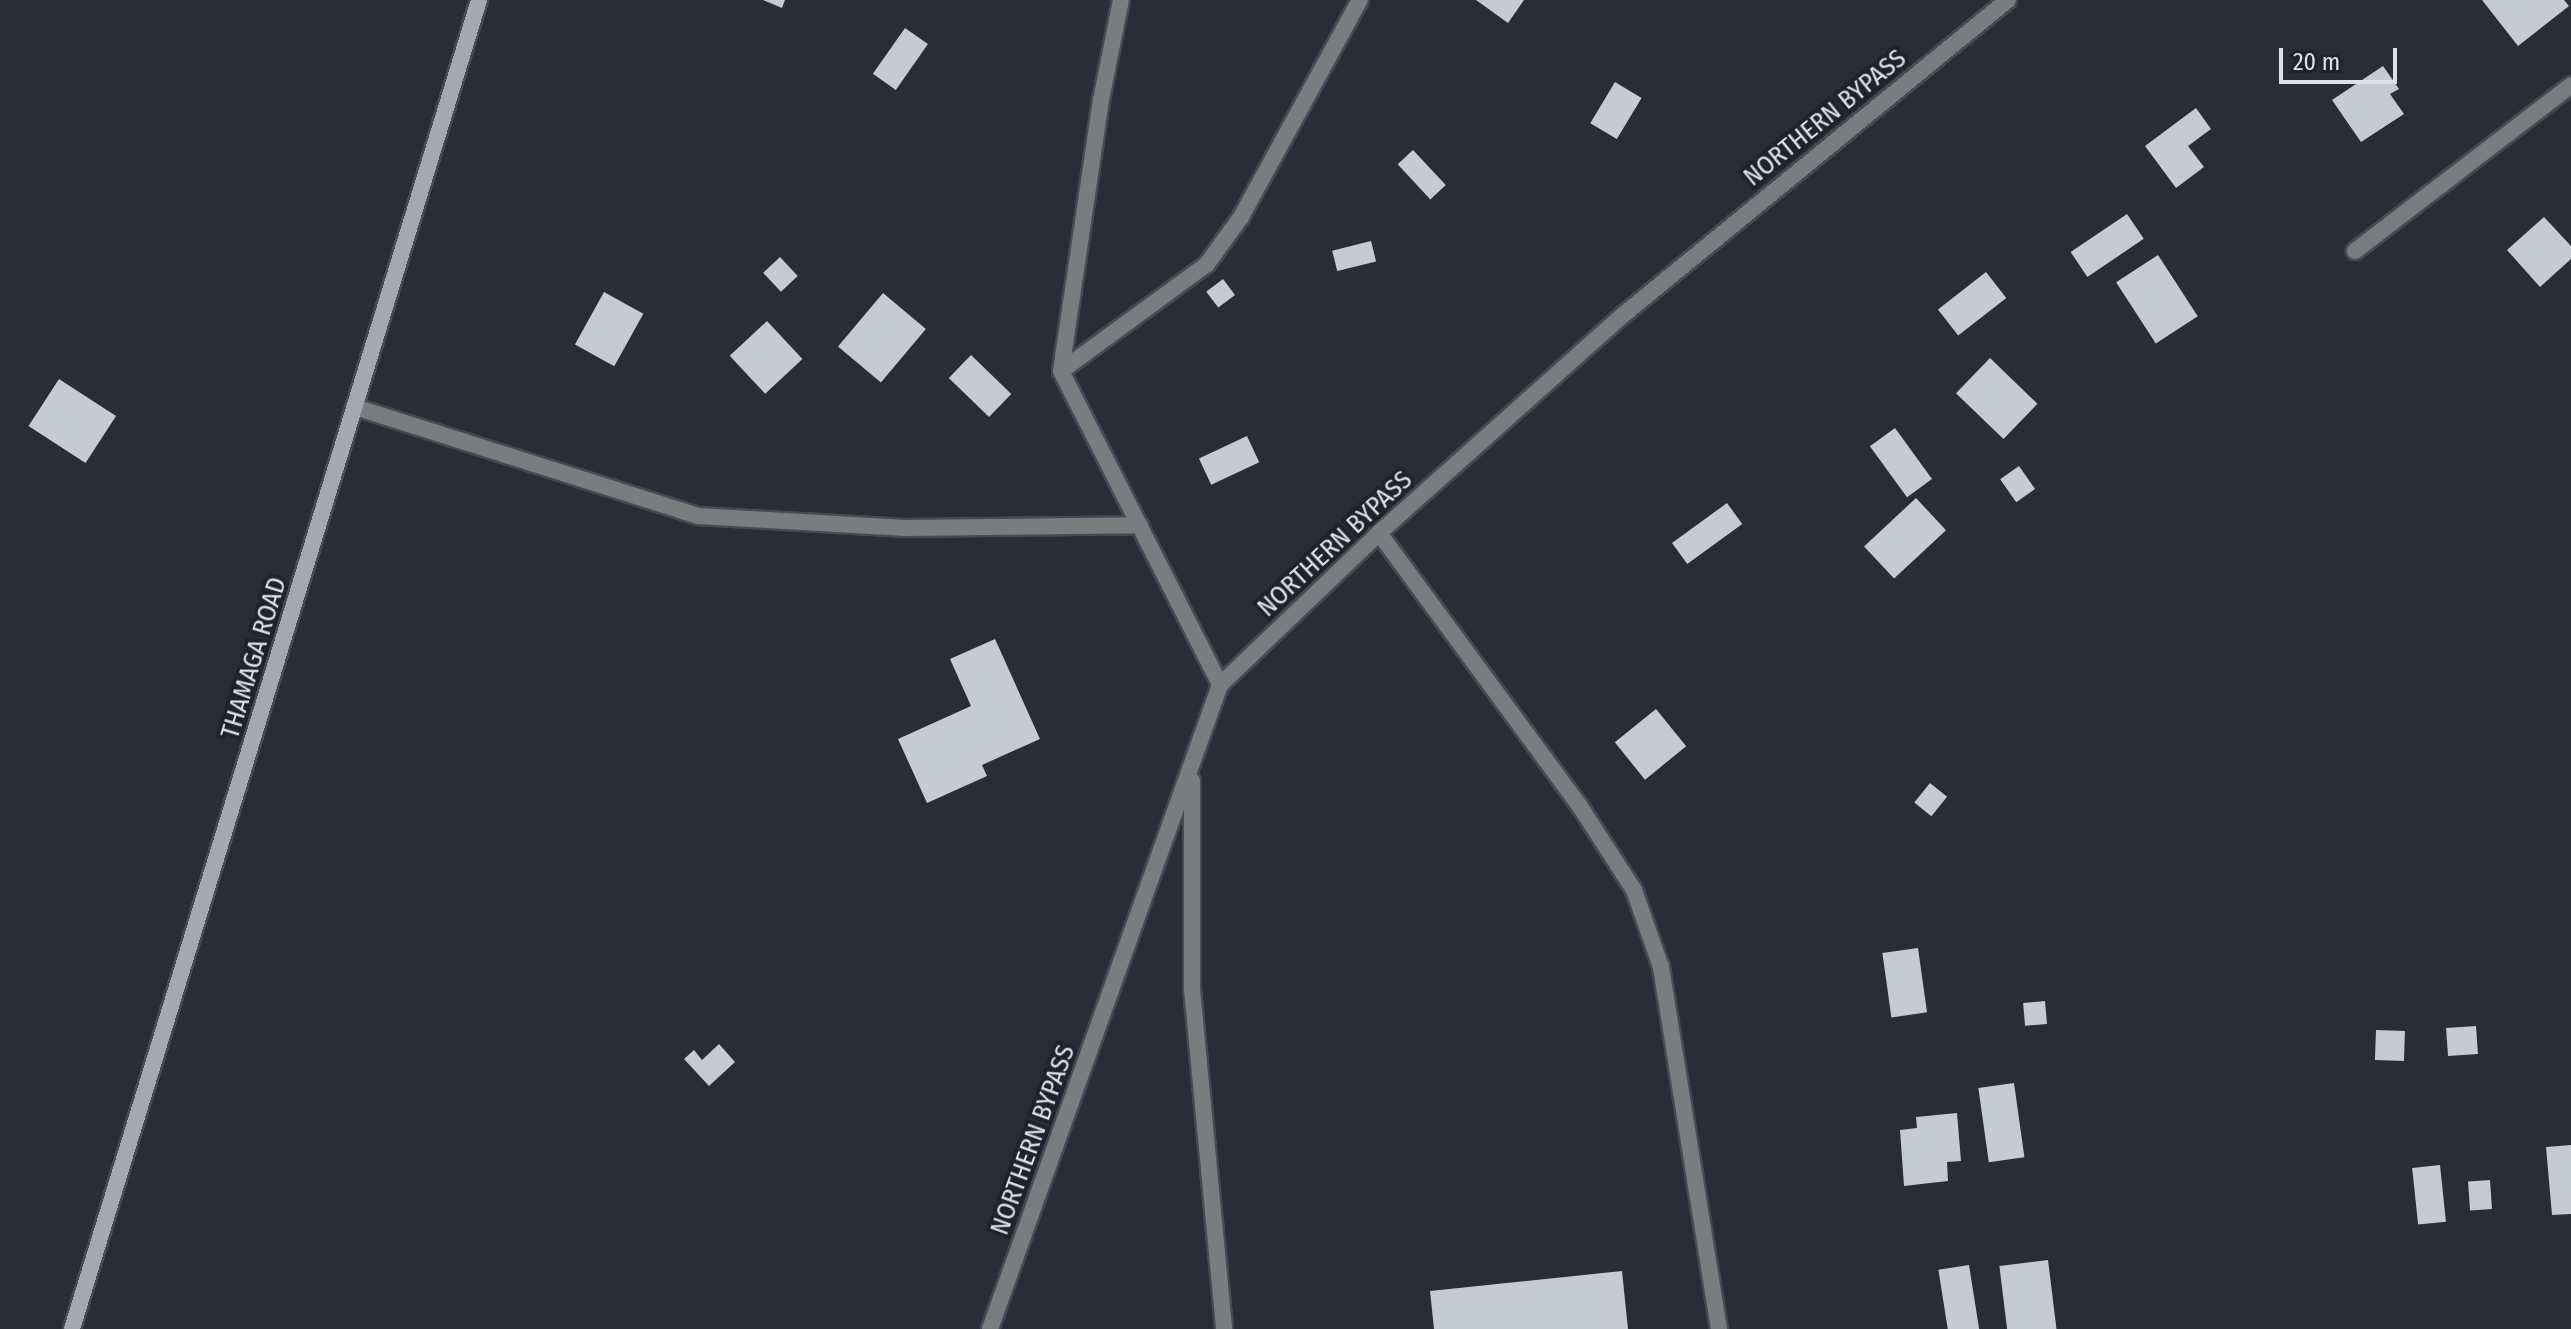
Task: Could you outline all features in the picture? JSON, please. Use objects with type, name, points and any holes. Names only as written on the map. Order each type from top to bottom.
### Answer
[{"type":"main road","name":"THAMAGA ROAD","points":[[72,1329],[479,0]]},
{"type":"street","points":[[1121,0],[1101,100],[1061,371],[1220,685]]},
{"type":"street","points":[[1061,371],[1207,264],[1241,217],[1360,0]]},
{"type":"street","name":"NORTHERN BYPASS","points":[[990,1329],[1191,772],[1203,720],[1220,685],[1379,533],[1623,315],[2008,0]]},
{"type":"street","points":[[2355,251],[2571,85]]},
{"type":"street","points":[[355,407],[698,516],[906,528],[1140,525]]},
{"type":"street","points":[[1379,533],[1579,805],[1634,890],[1661,967],[1719,1329]]},
{"type":"street","points":[[1191,772],[1192,989],[1224,1329]]},
{"type":"building","points":[[763,0],[785,0],[782,8]]},
{"type":"building","points":[[1476,0],[1524,0],[1508,23]]},
{"type":"building","points":[[2482,0],[2564,0],[2569,6],[2518,46]]},
{"type":"building","points":[[905,28],[928,44],[896,90],[873,74]]},
{"type":"building","points":[[2383,66],[2399,89],[2390,94],[2404,114],[2361,142],[2332,100]]},
{"type":"building","points":[[1615,82],[1642,98],[1617,139],[1590,123]]},
{"type":"building","points":[[2196,108],[2211,129],[2188,146],[2204,167],[2176,188],[2145,146]]},
{"type":"building","points":[[1413,150],[1446,185],[1430,199],[1398,164]]},
{"type":"building","points":[[2127,214],[2144,239],[2087,277],[2071,252]]},
{"type":"building","points":[[2544,217],[2571,246],[2571,259],[2540,287],[2507,250]]},
{"type":"building","points":[[1371,241],[1376,261],[1337,271],[1332,251]]},
{"type":"building","points":[[2158,255],[2198,316],[2156,343],[2116,282]]},
{"type":"building","points":[[780,257],[798,276],[781,292],[763,273]]},
{"type":"building","points":[[1986,272],[2006,298],[1958,336],[1938,310]]},
{"type":"building","points":[[1223,279],[1235,295],[1218,308],[1206,292]]},
{"type":"building","points":[[604,292],[643,314],[614,366],[575,344]]},
{"type":"building","points":[[883,293],[926,329],[881,383],[838,347]]},
{"type":"building","points":[[767,321],[802,359],[765,394],[730,356]]},
{"type":"building","points":[[971,355],[1011,394],[989,417],[949,378]]},
{"type":"building","points":[[1990,358],[2037,404],[2003,439],[1956,393]]},
{"type":"building","points":[[59,379],[116,416],[86,463],[29,426]]},
{"type":"building","points":[[1895,428],[1932,479],[1907,497],[1870,446]]},
{"type":"building","points":[[1247,436],[1259,462],[1211,485],[1199,458]]},
{"type":"building","points":[[2019,466],[2035,489],[2016,502],[2000,479]]},
{"type":"building","points":[[1916,498],[1946,530],[1894,579],[1864,546]]},
{"type":"building","points":[[1727,503],[1742,524],[1687,564],[1672,543]]},
{"type":"building","points":[[995,639],[1040,739],[982,765],[987,776],[927,803],[898,739],[971,706],[950,659]]},
{"type":"building","points":[[1656,709],[1686,746],[1645,780],[1615,742]]},
{"type":"building","points":[[1930,783],[1947,797],[1931,816],[1914,802]]},
{"type":"building","points":[[1918,948],[1927,1012],[1891,1017],[1882,953]]},
{"type":"building","points":[[2045,1001],[2047,1024],[2025,1026],[2023,1003]]},
{"type":"building","points":[[2476,1026],[2478,1054],[2448,1056],[2446,1028]]},
{"type":"building","points":[[2376,1030],[2405,1031],[2404,1061],[2375,1060]]},
{"type":"building","points":[[719,1044],[735,1062],[709,1086],[684,1059],[694,1050],[702,1060]]},
{"type":"building","points":[[2014,1083],[2024,1157],[1989,1162],[1978,1088]]},
{"type":"building","points":[[1957,1113],[1961,1161],[1947,1162],[1948,1181],[1904,1186],[1900,1130],[1917,1128],[1916,1117]]},
{"type":"building","points":[[2571,1145],[2571,1214],[2552,1215],[2546,1147]]},
{"type":"building","points":[[2440,1165],[2446,1222],[2418,1225],[2412,1168]]},
{"type":"building","points":[[2490,1180],[2492,1209],[2470,1210],[2468,1182]]},
{"type":"building","points":[[2048,1260],[2056,1329],[2007,1329],[1999,1266]]},
{"type":"building","points":[[1969,1265],[1979,1329],[1948,1329],[1938,1270]]},
{"type":"building","points":[[1622,1271],[1628,1329],[1434,1329],[1430,1291]]}]
